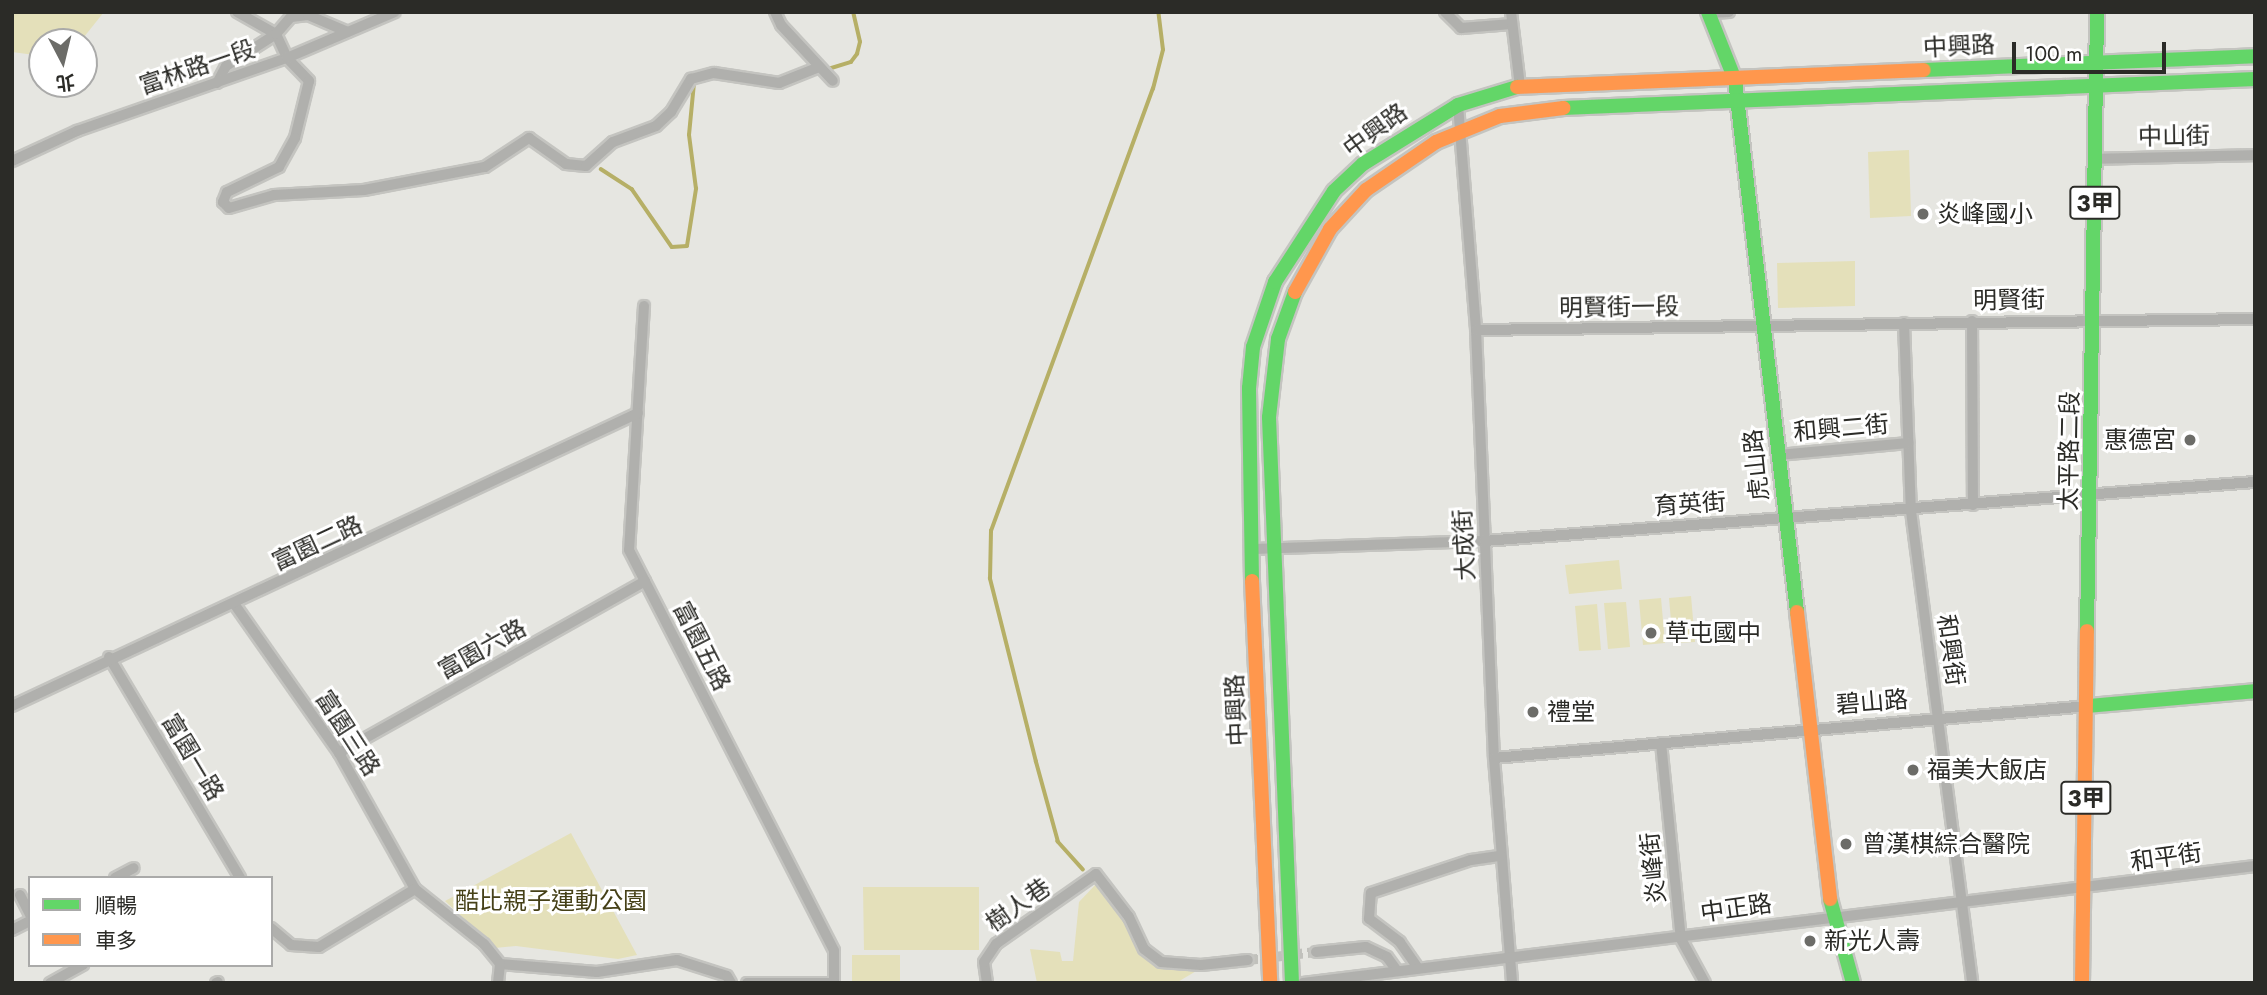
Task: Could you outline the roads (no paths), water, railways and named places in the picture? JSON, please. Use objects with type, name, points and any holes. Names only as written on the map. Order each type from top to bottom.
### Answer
[{"type":"street","points":[[237,12],[276,34],[287,58],[309,81],[295,138],[279,167],[227,192],[223,202],[229,208],[274,195],[364,190],[485,167],[529,138],[566,164],[586,166],[613,142],[656,126],[671,112],[691,79],[714,74],[779,83],[825,73],[775,12]]},
{"type":"street","name":"富林路一段","points":[[12,161],[77,131],[287,58],[395,12]]},
{"type":"street","points":[[1445,12],[1461,28],[1512,18],[1520,86]]},
{"type":"street","points":[[1708,13],[1729,12]]},
{"type":"street","name":"太平路二段","points":[[2084,890],[2097,12]]},
{"type":"street","name":"虎山路","points":[[1708,13],[1735,80],[1832,918],[1853,983]]},
{"type":"street","points":[[217,83],[226,66],[276,34],[291,17],[308,15],[348,32]]},
{"type":"street","name":"中興路","points":[[1270,983],[1252,550],[1249,388],[1254,347],[1275,282],[1334,191],[1389,145],[1458,105],[1520,86],[1735,80],[2255,56]]},
{"type":"street","name":"中興路","points":[[1292,983],[1275,547],[1272,379],[1278,339],[1301,277],[1330,229],[1366,190],[1407,159],[1463,130],[1538,109],[2255,79]]},
{"type":"street","name":"大成街","points":[[1458,105],[1463,130],[1476,330],[1494,758],[1511,983]]},
{"type":"street","name":"中山街","points":[[2094,159],[2255,155]]},
{"type":"street","name":"富園五路","points":[[644,306],[629,550],[834,951],[834,982]]},
{"type":"street","name":"明賢街","points":[[1763,325],[2255,319]]},
{"type":"street","points":[[1972,321],[1973,505]]},
{"type":"street","name":"和興街","points":[[1904,323],[1911,511],[1940,719],[1972,983]]},
{"type":"street","name":"明賢街一段","points":[[1476,330],[1763,325]]},
{"type":"street","name":"富園二路","points":[[12,706],[109,657],[235,605],[638,414]]},
{"type":"street","name":"和興二街","points":[[1778,455],[1908,443]]},
{"type":"street","name":"育英街","points":[[1252,550],[1275,547],[1484,541],[1911,511],[2255,482]]},
{"type":"street","name":"富園六路","points":[[339,753],[645,581]]},
{"type":"street","name":"富園三路","points":[[235,605],[339,753],[415,889]]},
{"type":"street","name":"富園一路","points":[[109,657],[239,876]]},
{"type":"street","name":"碧山路","points":[[1494,758],[2255,691]]},
{"type":"street","name":"炎峰街","points":[[1661,743],[1681,939],[1705,983]]},
{"type":"street","points":[[1418,968],[1400,942],[1369,919],[1371,893],[1471,860],[1501,856]]},
{"type":"street","name":"和平街","points":[[2084,890],[2255,866]]},
{"type":"street","points":[[119,876],[134,868]]},
{"type":"street","name":"樹人巷","points":[[987,983],[984,962],[996,944],[1096,874],[1129,917],[1144,950],[1161,962],[1201,965],[1248,960]]},
{"type":"street","points":[[273,931],[291,945],[319,947],[415,889],[484,944],[500,964],[498,983]]},
{"type":"street","name":"中正路","points":[[1303,983],[1681,939],[1962,902],[2084,890]]},
{"type":"street","name":"3甲","points":[[2082,983],[2084,890]]},
{"type":"street","points":[[20,895],[28,911]]},
{"type":"street","points":[[12,930],[28,922]]},
{"type":"street","points":[[1316,952],[1366,947],[1387,957],[1397,971]]},
{"type":"street","points":[[500,964],[597,972],[677,960],[717,972],[731,983]]},
{"type":"street","points":[[50,983],[63,980],[80,967]]},
{"type":"street","points":[[747,983],[834,982]]},
{"type":"waterway","points":[[825,70],[851,62],[857,54],[860,42],[853,12]]},
{"type":"waterway","points":[[1083,870],[1058,842],[1036,762],[990,579],[991,531],[1153,89],[1163,50],[1158,12]]},
{"type":"waterway","points":[[601,169],[632,189],[672,247],[687,246],[696,189],[689,135],[694,83]]},
{"type":"tunnel","points":[[1248,960],[1316,952]]},
{"type":"place","name":"炎峰國小","points":[[1923,214]]},
{"type":"place","name":"惠德宮","points":[[2190,440]]},
{"type":"place","name":"草屯國中","points":[[1651,633]]},
{"type":"place","name":"禮堂","points":[[1533,712]]},
{"type":"place","name":"福美大飯店","points":[[1913,770]]},
{"type":"place","name":"曾漢棋綜合醫院","points":[[1846,844]]},
{"type":"place","name":"新光人壽","points":[[1810,941]]},
{"type":"park label","name":"酷比親子運動公園","points":[[551,901]]}]
